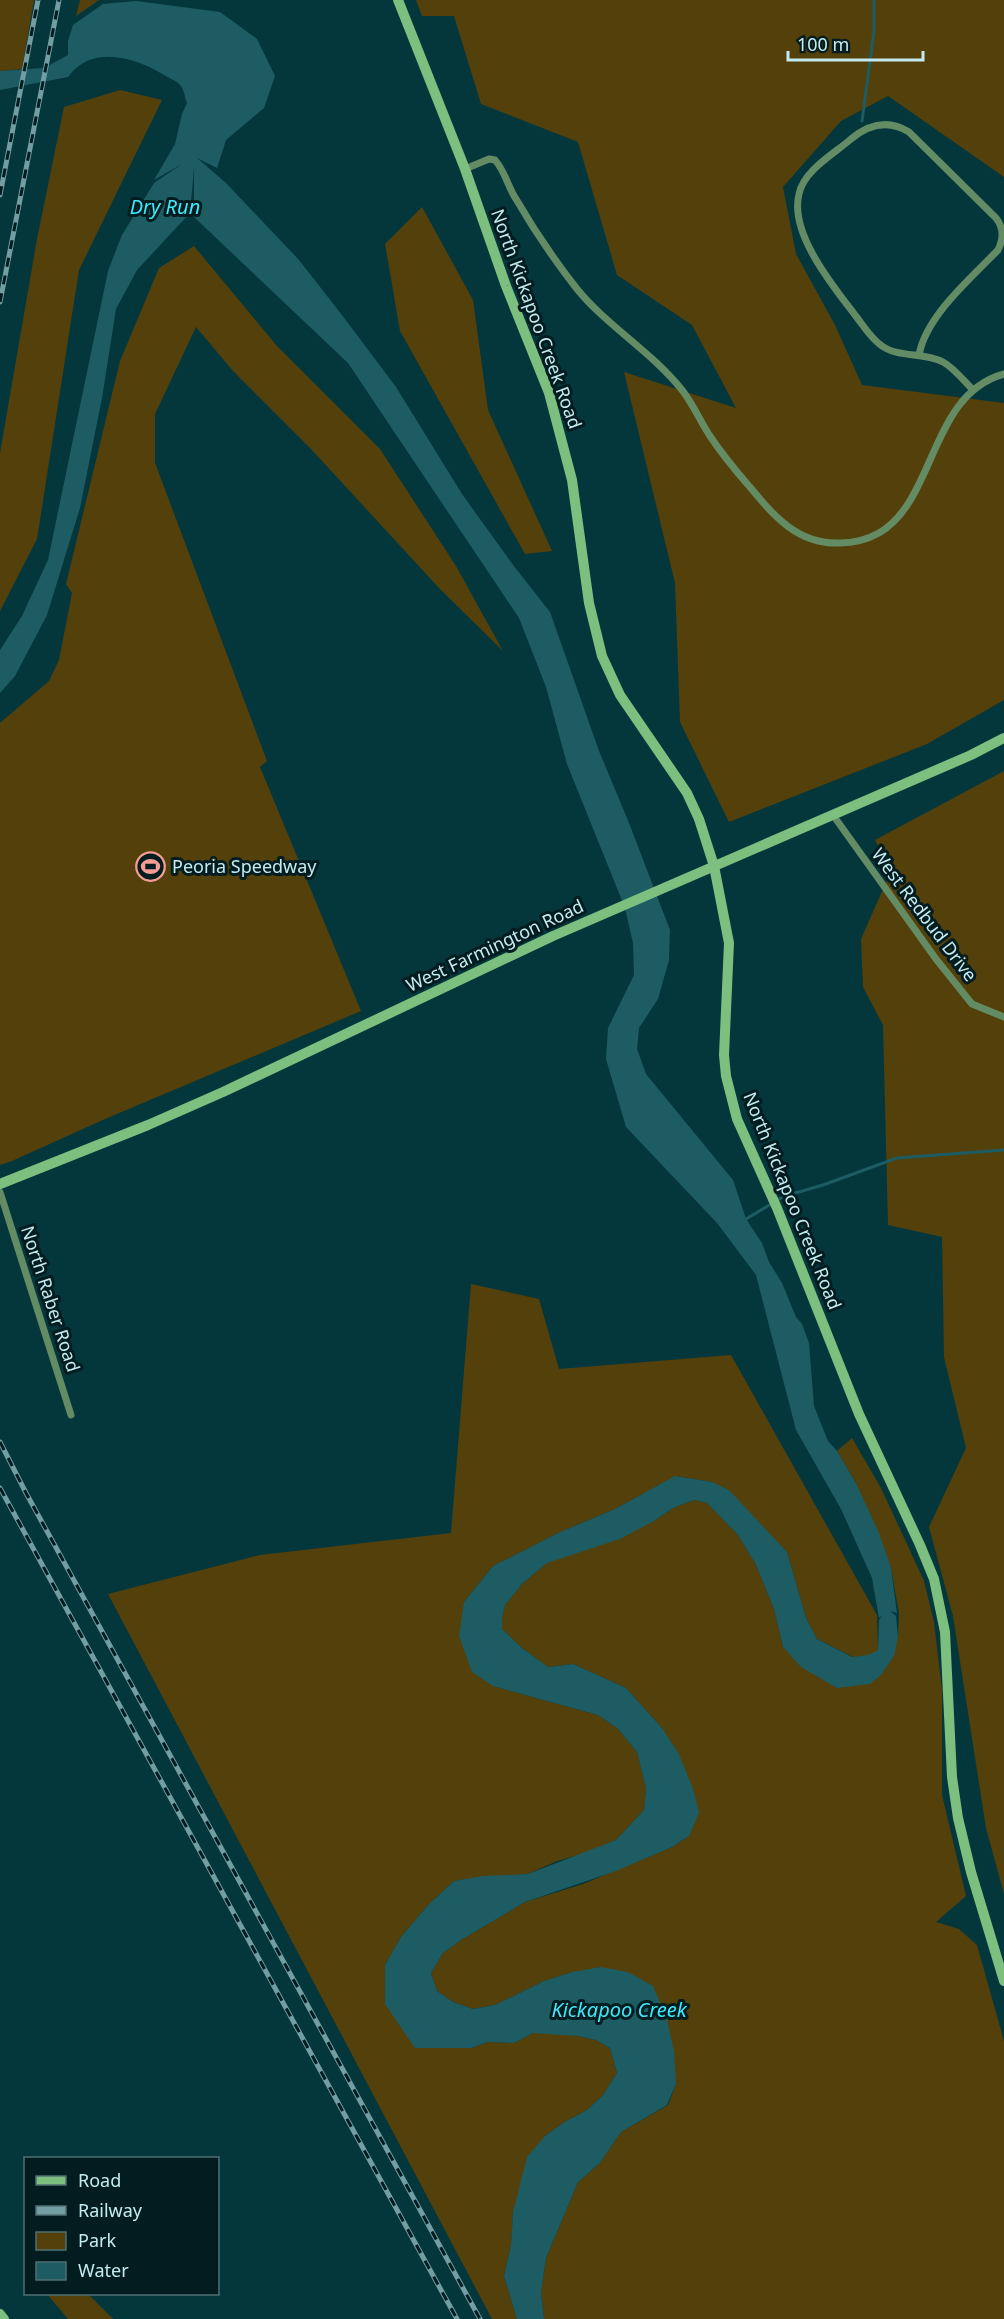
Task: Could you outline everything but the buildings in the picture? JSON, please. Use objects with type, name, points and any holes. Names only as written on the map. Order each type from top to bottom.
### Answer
[{"type":"main road","name":"North Kickapoo Creek Road","points":[[398,0],[465,169],[506,286],[542,371],[557,418],[572,480],[592,623],[602,656],[620,695],[690,799],[699,819],[714,867],[729,943],[724,1030],[726,1076],[738,1119],[777,1208],[859,1413],[921,1545],[933,1579],[945,1632],[952,1777],[958,1818],[971,1872],[1004,1981]]},
{"type":"main road","name":"West Farmington Road","points":[[0,1184],[148,1125],[223,1092],[553,936],[971,755],[1004,738]]},
{"type":"main road","points":[[0,2314],[4,2319]]},
{"type":"street","points":[[919,355],[924,336],[933,321],[998,249],[1002,244],[1004,233],[996,218],[909,132],[900,126],[881,124],[861,131],[807,177],[798,195],[799,217],[805,237],[820,268],[873,338],[889,350],[919,355],[948,365],[973,390]]},
{"type":"street","points":[[465,169],[489,159],[495,160],[528,220],[578,290],[592,306],[681,388],[724,457],[779,520],[805,538],[825,543],[847,543],[879,533],[893,523],[911,497],[952,416],[973,390],[1004,374]]},
{"type":"street","name":"West Redbud Drive","points":[[833,815],[936,959],[972,1004],[1004,1017]]},
{"type":"street","name":"North Raber Road","points":[[0,1192],[71,1415]]},
{"type":"green space","points":[[0,0],[34,0],[22,69],[0,71]]},
{"type":"green space","points":[[80,0],[99,0],[76,16]]},
{"type":"green space","points":[[416,0],[1004,0],[1004,177],[888,96],[841,121],[783,187],[796,254],[835,325],[862,385],[1004,403],[1004,700],[927,744],[729,822],[680,722],[675,583],[624,372],[736,408],[692,325],[617,275],[578,142],[481,104],[454,16],[422,16]]},
{"type":"green space","points":[[120,90],[162,100],[79,270],[37,539],[0,611],[0,453],[37,239],[64,107]]},
{"type":"green space","points":[[422,207],[473,300],[488,410],[552,551],[525,554],[400,331],[385,244]]},
{"type":"green space","name":"Peoria Speedway","points":[[194,246],[277,346],[380,449],[456,566],[503,651],[439,588],[311,449],[233,371],[196,327],[155,414],[155,463],[267,761],[260,767],[361,1011],[0,1165],[0,723],[49,681],[59,660],[72,593],[66,584],[120,361],[159,268]]},
{"type":"green space","points":[[1004,771],[1004,1894],[986,1828],[953,1616],[929,1527],[966,1448],[944,1357],[942,1237],[888,1225],[883,1025],[863,987],[861,939],[891,871],[875,840]]},
{"type":"green space","points":[[471,1284],[539,1299],[559,1369],[731,1355],[877,1615],[878,1650],[868,1656],[853,1657],[817,1639],[806,1618],[787,1552],[712,1482],[676,1476],[615,1509],[558,1533],[493,1566],[464,1602],[493,1686],[598,1715],[618,1729],[637,1752],[646,1788],[644,1810],[616,1840],[528,1874],[454,1881],[428,1905],[401,1937],[385,1965],[415,2048],[471,2048],[488,2042],[514,2043],[533,2033],[559,2033],[596,2040],[610,2048],[617,2073],[603,2095],[587,2110],[545,2136],[513,2212],[511,2245],[504,2276],[517,2319],[492,2319],[108,1594],[260,1555],[451,1533]]},
{"type":"green space","points":[[852,1438],[881,1488],[924,1581],[934,1622],[942,1690],[942,1795],[966,1896],[936,1922],[959,1929],[977,1945],[1004,2041],[1004,2319],[544,2319],[541,2292],[546,2258],[578,2182],[600,2163],[621,2132],[668,2105],[676,2084],[572,1972],[544,1981],[495,2005],[473,2009],[453,2002],[437,1991],[431,1973],[443,1953],[525,1902],[583,1884],[672,1847],[689,1836],[662,1728],[626,1688],[573,1664],[548,1667],[522,1648],[502,1629],[505,1605],[523,1583],[547,1563],[654,1521],[673,1508],[694,1500],[707,1503],[738,1535],[756,1565],[774,1609],[783,1647],[837,1688],[898,1637],[899,1613],[891,1568],[856,1483],[837,1451]]},
{"type":"green space","points":[[48,2295],[89,2295],[113,2319],[68,2319]]},
{"type":"water","points":[[136,1],[220,12],[257,39],[275,76],[264,108],[226,140],[217,168],[197,158],[226,183],[299,260],[345,319],[396,387],[462,494],[550,612],[599,751],[670,930],[669,960],[658,999],[639,1028],[637,1049],[646,1074],[733,1180],[746,1219],[762,1243],[809,1343],[814,1406],[828,1441],[837,1451],[856,1483],[879,1533],[891,1568],[897,1613],[890,1611],[896,1616],[898,1637],[894,1656],[881,1675],[870,1684],[837,1688],[801,1667],[783,1647],[774,1609],[756,1565],[738,1535],[707,1503],[694,1500],[673,1508],[620,1539],[547,1563],[523,1583],[505,1605],[502,1629],[522,1648],[548,1667],[573,1664],[626,1688],[662,1728],[679,1754],[693,1789],[699,1813],[689,1836],[672,1847],[616,1871],[525,1902],[443,1953],[431,1973],[437,1991],[453,2002],[473,2009],[495,2005],[544,1981],[572,1972],[601,1967],[628,1972],[653,1986],[666,2016],[674,2051],[676,2084],[667,2105],[621,2132],[600,2163],[578,2182],[546,2258],[541,2292],[544,2319],[517,2319],[504,2276],[511,2245],[513,2212],[527,2157],[545,2136],[587,2110],[603,2095],[617,2073],[610,2048],[596,2040],[578,2036],[533,2033],[514,2043],[488,2042],[471,2048],[415,2048],[385,2004],[385,1965],[401,1937],[428,1905],[454,1881],[483,1876],[528,1874],[616,1840],[644,1810],[646,1788],[637,1752],[618,1729],[598,1715],[493,1686],[472,1672],[459,1636],[464,1602],[493,1566],[558,1533],[615,1509],[675,1476],[712,1482],[729,1490],[787,1552],[806,1618],[817,1639],[852,1657],[868,1655],[878,1650],[879,1620],[882,1616],[879,1618],[872,1578],[841,1509],[796,1430],[756,1275],[717,1223],[626,1127],[606,1059],[608,1028],[634,975],[633,943],[625,908],[567,764],[546,687],[519,618],[348,363],[194,217],[194,168],[190,213],[137,270],[116,309],[102,398],[80,508],[47,615],[15,676],[0,693],[0,650],[22,616],[48,560],[108,271],[122,235],[154,183],[182,164],[154,180],[175,144],[187,103],[177,82],[127,59],[101,57],[89,60],[68,77],[0,90],[0,71],[44,68],[68,55],[68,41],[73,25],[103,4]]},
{"type":"waterway","points":[[862,121],[874,31],[874,0]]},
{"type":"waterway","points":[[777,1200],[897,1158],[1004,1150]]},
{"type":"waterway","points":[[746,1219],[771,1204]]},
{"type":"railway","points":[[0,195],[38,0]]},
{"type":"railway","points":[[0,302],[59,0]]},
{"type":"railway","points":[[0,1442],[480,2319]]},
{"type":"railway","points":[[0,1488],[457,2319]]},
{"type":"place","name":"Peoria Speedway","points":[[151,867]]},
{"type":"water label","name":"Dry Run","points":[[165,207]]},
{"type":"water label","name":"Kickapoo Creek","points":[[619,2010]]}]
